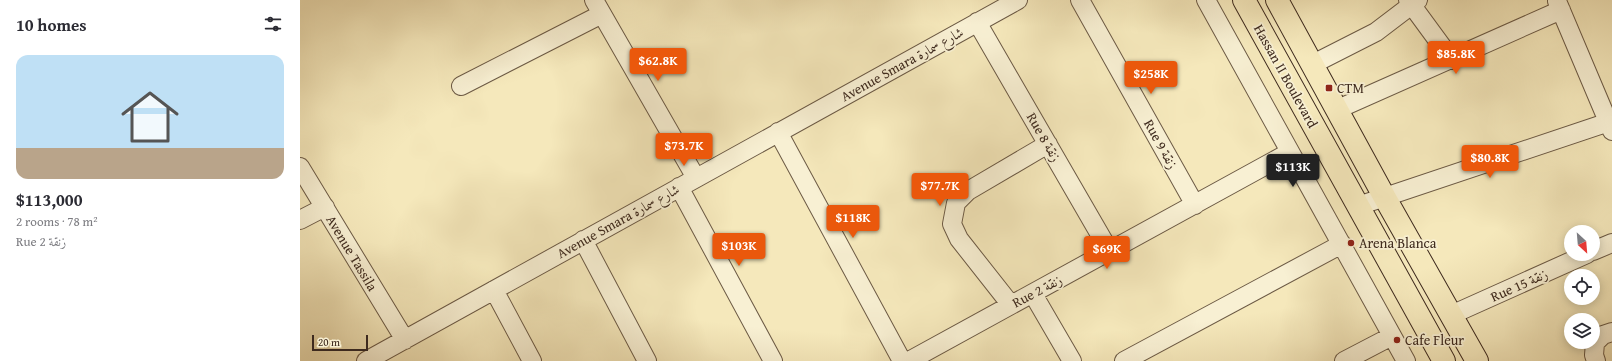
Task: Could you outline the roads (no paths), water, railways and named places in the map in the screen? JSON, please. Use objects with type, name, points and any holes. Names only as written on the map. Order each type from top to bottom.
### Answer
[{"type":"main road","name":"Hassan II Boulevard","points":[[1244,0],[1444,361]]},
{"type":"main road","name":"Hassan II Boulevard","points":[[1277,0],[1338,109],[1402,229],[1477,361]]},
{"type":"main road","points":[[1378,241],[1402,229]]},
{"type":"street","name":"Avenue Smara شارع سمارة","points":[[366,361],[582,240],[1018,0]]},
{"type":"street","name":"Rue 9 زنقة","points":[[1080,0],[1195,205]]},
{"type":"street","points":[[1206,0],[1406,361]]},
{"type":"street","points":[[1313,64],[1376,32],[1413,2],[1452,60]]},
{"type":"street","points":[[1338,109],[1452,60],[1559,5],[1611,125],[1358,206]]},
{"type":"street","points":[[461,86],[598,7],[696,178]]},
{"type":"street","name":"Rue 8 زنقة","points":[[977,22],[1110,252]]},
{"type":"street","points":[[778,132],[902,361]]},
{"type":"street","points":[[1011,305],[959,239],[952,224],[956,203],[968,191],[1048,144]]},
{"type":"street","name":"Rue 2 زنقة","points":[[909,361],[1290,152]]},
{"type":"street","name":"Avenue Tassila","points":[[300,167],[405,340]]},
{"type":"street","points":[[679,187],[773,361]]},
{"type":"street","points":[[300,220],[325,207]]},
{"type":"street","points":[[582,240],[647,361]]},
{"type":"street","points":[[1600,248],[1612,243]]},
{"type":"street","points":[[1124,361],[1342,244]]},
{"type":"street","name":"Rue 15 زنقة","points":[[1451,315],[1571,261]]},
{"type":"street","points":[[494,290],[532,361]]},
{"type":"street","points":[[1033,294],[1072,361]]},
{"type":"street","points":[[1596,361],[1594,355],[1595,343],[1603,335],[1612,332]]},
{"type":"street","points":[[1344,361],[1392,336]]},
{"type":"place","name":"CTM","points":[[1329,88]]},
{"type":"place","name":"Arena Blanca","points":[[1351,243]]},
{"type":"place","name":"Cafe Fleur","points":[[1397,340]]}]
